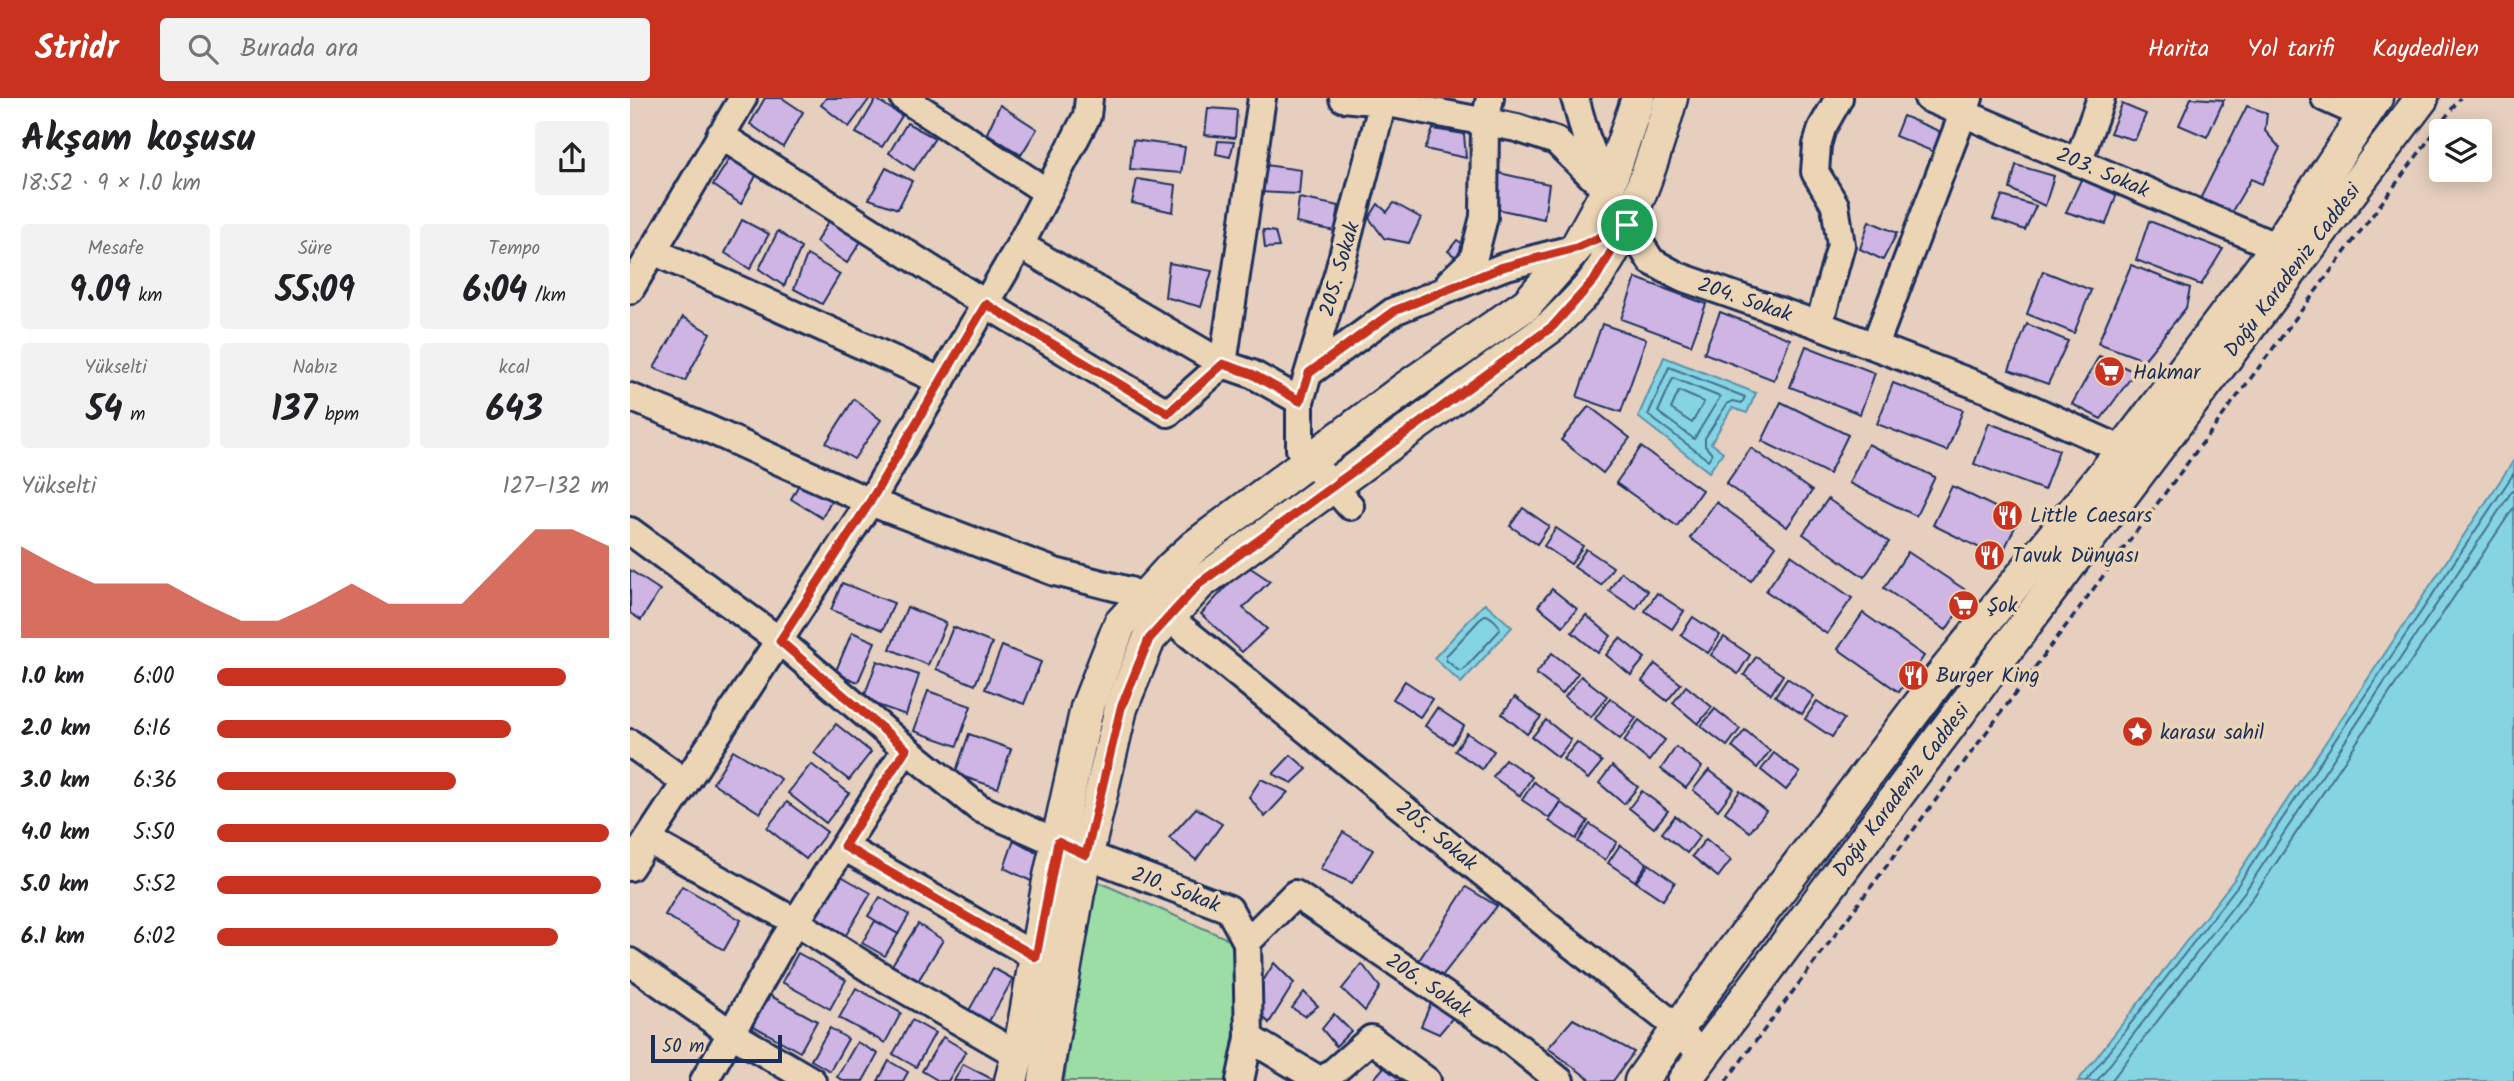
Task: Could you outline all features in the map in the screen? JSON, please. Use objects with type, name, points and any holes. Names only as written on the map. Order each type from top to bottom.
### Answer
[{"type":"main road","points":[[1045,1081],[1078,892],[1073,849],[1087,708],[1120,624],[1172,567],[1195,547],[1403,390],[1527,304],[1576,248],[1607,191],[1638,98]]},
{"type":"main road","points":[[1014,1068],[1036,957],[1121,708],[1149,639],[1200,583],[1341,496],[1553,326],[1595,279],[1627,225],[1651,169],[1671,98]]},
{"type":"main road","name":"Doğu Karadeniz Caddesi","points":[[1640,1081],[1732,951],[1942,675],[2133,458],[2422,98]]},
{"type":"main road","name":"Doğu Karadeniz Caddesi","points":[[1684,1081],[2133,458],[2370,106]]},
{"type":"street","points":[[630,290],[743,98]]},
{"type":"street","points":[[904,98],[1047,192]]},
{"type":"street","points":[[630,867],[870,502],[1020,245],[1087,116],[1089,98]]},
{"type":"street","points":[[720,135],[986,304],[1168,413],[1223,364],[1262,98]]},
{"type":"street","name":"204. Sokak","points":[[1343,98],[1488,110],[1517,128],[1556,141],[1607,191],[1651,261],[1678,276],[1875,345],[1987,389],[2133,458]]},
{"type":"street","points":[[1575,98],[1586,137],[1607,191]]},
{"type":"street","points":[[1819,325],[1841,245],[1835,205],[1815,172],[1817,145],[1822,128],[1839,98]]},
{"type":"street","name":"203. Sokak","points":[[1928,98],[1966,105],[2078,162],[2277,247]]},
{"type":"street","points":[[2078,162],[2101,98]]},
{"type":"street","points":[[2325,98],[2370,106]]},
{"type":"street","name":"205. Sokak","points":[[1341,496],[1300,449],[1300,401],[1339,271],[1384,100]]},
{"type":"street","points":[[1875,345],[1966,105]]},
{"type":"street","points":[[1438,293],[1473,260],[1484,217],[1488,110]]},
{"type":"street","points":[[1309,373],[1394,311],[1503,267],[1576,248],[1627,225]]},
{"type":"street","points":[[1020,245],[1223,364],[1252,374],[1300,401]]},
{"type":"street","points":[[653,251],[941,381]]},
{"type":"street","name":"205. Sokak","points":[[630,397],[870,502],[1055,572],[1130,591],[1168,617],[1678,1028],[1702,1056]]},
{"type":"street","name":"210. Sokak","points":[[630,531],[780,641],[979,808],[1073,849],[1229,909],[1247,942],[1249,1038],[1240,1081]]},
{"type":"street","points":[[630,743],[685,782]]},
{"type":"street","points":[[704,1081],[796,922],[906,749]]},
{"type":"street","points":[[648,840],[796,922],[878,974],[1014,1068]]},
{"type":"street","points":[[844,846],[1036,957]]},
{"type":"street","name":"206. Sokak","points":[[1247,942],[1295,894],[1502,1034],[1560,1081]]},
{"type":"street","points":[[630,962],[732,1034],[812,1081]]},
{"type":"street","points":[[1249,1038],[1322,1081],[1371,1039],[1427,1081]]},
{"type":"path","points":[[1726,1081],[2459,98]]},
{"type":"green space","points":[[1094,880],[1230,940],[1237,961],[1238,987],[1225,1081],[1064,1081]]},
{"type":"water","points":[[1664,357],[1756,393],[1747,413],[1732,408],[1711,443],[1723,452],[1709,472],[1638,417]]},
{"type":"water","points":[[2514,460],[2514,1081],[2078,1081],[2233,881]]},
{"type":"water","points":[[1485,603],[1512,627],[1461,683],[1434,658]]},
{"type":"building","points":[[765,98],[782,98],[803,112],[783,147],[750,124]]},
{"type":"building","points":[[826,98],[870,98],[849,127],[821,105]]},
{"type":"building","points":[[2191,98],[2224,100],[2207,137],[2179,125]]},
{"type":"building","points":[[876,99],[902,116],[882,147],[856,133]]},
{"type":"building","points":[[2122,104],[2146,114],[2135,140],[2110,133]]},
{"type":"building","points":[[1000,105],[1037,129],[1021,155],[987,133]]},
{"type":"building","points":[[2247,106],[2267,113],[2265,131],[2280,148],[2262,184],[2251,179],[2231,213],[2200,199]]},
{"type":"building","points":[[1208,108],[1237,110],[1235,138],[1205,135]]},
{"type":"building","points":[[1903,116],[1939,131],[1940,137],[1934,152],[1895,136]]},
{"type":"building","points":[[907,123],[935,138],[914,170],[889,153]]},
{"type":"building","points":[[1433,129],[1464,134],[1466,158],[1425,149]]},
{"type":"building","points":[[1133,140],[1185,147],[1181,173],[1130,169]]},
{"type":"building","points":[[1218,141],[1234,142],[1230,157],[1216,154]]},
{"type":"building","points":[[733,153],[758,172],[741,204],[713,185]]},
{"type":"building","points":[[1258,164],[1301,170],[1299,194],[1257,192]]},
{"type":"building","points":[[2016,165],[2054,176],[2045,206],[2010,189]]},
{"type":"building","points":[[886,168],[912,181],[898,209],[869,199]]},
{"type":"building","points":[[1499,173],[1549,184],[1544,219],[1492,208]]},
{"type":"building","points":[[2084,173],[2119,188],[2106,224],[2066,212]]},
{"type":"building","points":[[1137,179],[1176,185],[1173,212],[1132,203]]},
{"type":"building","points":[[2002,196],[2036,206],[2025,230],[1993,219]]},
{"type":"building","points":[[1299,198],[1339,206],[1335,231],[1296,223]]},
{"type":"building","points":[[1394,203],[1421,218],[1409,243],[1384,238],[1369,218],[1378,204],[1387,212]]},
{"type":"building","points":[[831,217],[865,235],[847,263],[816,242]]},
{"type":"building","points":[[742,220],[769,234],[750,269],[725,253]]},
{"type":"building","points":[[1869,221],[1897,233],[1883,260],[1860,249]]},
{"type":"building","points":[[2149,221],[2223,249],[2201,285],[2136,260]]},
{"type":"building","points":[[1263,230],[1275,232],[1279,247],[1265,248]]},
{"type":"building","points":[[778,231],[801,248],[784,286],[759,269]]},
{"type":"building","points":[[1457,240],[1471,249],[1461,261],[1448,251]]},
{"type":"building","points":[[807,255],[840,274],[822,304],[794,289]]},
{"type":"building","points":[[1169,263],[1212,271],[1201,307],[1165,297]]},
{"type":"building","points":[[2131,265],[2190,288],[2186,308],[2144,360],[2098,343]]},
{"type":"building","points":[[2043,271],[2091,290],[2074,333],[2027,314]]},
{"type":"building","points":[[1636,278],[1706,304],[1691,345],[1621,319]]},
{"type":"building","points":[[1720,312],[1790,339],[1774,380],[1704,353]]},
{"type":"building","points":[[683,317],[710,333],[685,381],[654,368]]},
{"type":"building","points":[[1602,324],[1646,339],[1621,412],[1577,397]]},
{"type":"building","points":[[2027,324],[2068,341],[2048,384],[2009,370]]},
{"type":"building","points":[[1806,346],[1875,373],[1860,414],[1790,387]]},
{"type":"building","points":[[2099,356],[2135,372],[2101,419],[2072,404]]},
{"type":"building","points":[[1893,383],[1963,410],[1947,451],[1877,424]]},
{"type":"building","points":[[854,399],[881,420],[854,459],[826,443]]},
{"type":"building","points":[[1781,402],[1848,435],[1829,474],[1762,441]]},
{"type":"building","points":[[1589,406],[1630,438],[1603,473],[1561,440]]},
{"type":"building","points":[[1989,423],[2059,450],[2044,490],[1974,464]]},
{"type":"building","points":[[1868,444],[1935,477],[1916,516],[1849,483]]},
{"type":"building","points":[[1641,447],[1702,490],[1677,526],[1616,483]]},
{"type":"building","points":[[1751,448],[1812,491],[1787,527],[1726,484]]},
{"type":"building","points":[[803,477],[835,493],[822,518],[791,499]]},
{"type":"building","points":[[1952,486],[2019,519],[2000,558],[1933,525]]},
{"type":"building","points":[[1828,499],[1889,542],[1864,577],[1803,534]]},
{"type":"building","points":[[1716,502],[1776,546],[1751,581],[1690,538]]},
{"type":"building","points":[[1523,508],[1549,526],[1537,544],[1510,526]]},
{"type":"building","points":[[1556,528],[1583,546],[1571,564],[1544,546]]},
{"type":"building","points":[[1586,549],[1613,567],[1601,585],[1574,567]]},
{"type":"building","points":[[1908,552],[1970,593],[1946,630],[1884,588]]},
{"type":"building","points":[[1791,555],[1852,598],[1827,634],[1766,591]]},
{"type":"building","points":[[1246,565],[1270,581],[1243,608],[1267,629],[1242,652],[1201,614]]},
{"type":"building","points":[[630,570],[660,590],[641,620],[630,613]]},
{"type":"building","points":[[1621,572],[1648,591],[1636,609],[1609,591]]},
{"type":"building","points":[[842,583],[894,603],[883,630],[831,610]]},
{"type":"building","points":[[1552,589],[1577,609],[1563,626],[1538,606]]},
{"type":"building","points":[[1657,593],[1684,611],[1672,629],[1645,611]]},
{"type":"building","points":[[907,607],[946,623],[928,665],[890,649]]},
{"type":"building","points":[[1863,613],[1924,656],[1899,692],[1838,649]]},
{"type":"building","points":[[1586,615],[1611,636],[1598,653],[1572,632]]},
{"type":"building","points":[[1693,617],[1720,635],[1708,653],[1681,635]]},
{"type":"building","points":[[953,627],[992,643],[975,685],[936,669]]},
{"type":"building","points":[[852,632],[875,642],[858,682],[835,673]]},
{"type":"building","points":[[1724,637],[1750,655],[1738,674],[1711,655]]},
{"type":"building","points":[[1620,638],[1645,658],[1631,675],[1606,655]]},
{"type":"building","points":[[1002,646],[1041,662],[1024,704],[985,689]]},
{"type":"building","points":[[1552,653],[1578,673],[1562,694],[1536,674]]},
{"type":"building","points":[[1756,657],[1783,675],[1771,694],[1744,675]]},
{"type":"building","points":[[877,661],[919,675],[906,715],[863,700]]},
{"type":"building","points":[[1655,664],[1681,684],[1667,701],[1642,681]]},
{"type":"building","points":[[1581,676],[1607,696],[1591,717],[1565,697]]},
{"type":"building","points":[[1787,678],[1814,696],[1802,714],[1775,696]]},
{"type":"building","points":[[1405,681],[1432,699],[1420,717],[1393,699]]},
{"type":"building","points":[[1686,686],[1712,707],[1698,724],[1673,703]]},
{"type":"building","points":[[928,691],[971,706],[957,746],[914,731]]},
{"type":"building","points":[[1515,697],[1541,717],[1527,734],[1502,714]]},
{"type":"building","points":[[1610,698],[1636,718],[1620,739],[1595,719]]},
{"type":"building","points":[[1817,701],[1844,719],[1832,737],[1805,719]]},
{"type":"building","points":[[1437,708],[1464,726],[1452,744],[1425,726]]},
{"type":"building","points":[[1715,709],[1740,729],[1727,746],[1701,726]]},
{"type":"building","points":[[1546,720],[1571,740],[1558,757],[1532,737]]},
{"type":"building","points":[[1639,720],[1665,740],[1649,761],[1624,741]]},
{"type":"building","points":[[836,724],[871,752],[849,780],[814,753]]},
{"type":"building","points":[[1745,730],[1770,751],[1757,768],[1732,747]]},
{"type":"building","points":[[1467,733],[1494,751],[1482,769],[1455,751]]},
{"type":"building","points":[[969,734],[1011,749],[998,788],[955,774]]},
{"type":"building","points":[[1577,742],[1602,762],[1588,779],[1563,759]]},
{"type":"building","points":[[1676,747],[1702,767],[1686,788],[1661,769]]},
{"type":"building","points":[[733,750],[781,779],[760,813],[713,783]]},
{"type":"building","points":[[1774,753],[1800,773],[1786,790],[1761,770]]},
{"type":"building","points":[[1291,755],[1307,769],[1292,783],[1273,774]]},
{"type":"building","points":[[1505,759],[1532,777],[1520,796],[1493,777]]},
{"type":"building","points":[[811,764],[849,793],[826,823],[788,793]]},
{"type":"building","points":[[1612,766],[1638,787],[1624,804],[1599,783]]},
{"type":"building","points":[[1709,770],[1734,789],[1718,810],[1693,790]]},
{"type":"building","points":[[1261,779],[1288,792],[1265,817],[1249,797]]},
{"type":"building","points":[[1534,782],[1561,801],[1549,818],[1522,800]]},
{"type":"building","points":[[1642,791],[1668,811],[1654,828],[1629,808]]},
{"type":"building","points":[[1740,791],[1766,811],[1750,832],[1725,812]]},
{"type":"building","points":[[787,802],[827,832],[806,859],[767,828]]},
{"type":"building","points":[[1561,803],[1588,821],[1576,839],[1549,821]]},
{"type":"building","points":[[1196,808],[1222,824],[1196,860],[1169,838]]},
{"type":"building","points":[[1675,816],[1700,836],[1687,853],[1662,833]]},
{"type":"building","points":[[1590,824],[1617,842],[1605,860],[1578,842]]},
{"type":"building","points":[[1343,832],[1373,850],[1352,883],[1320,869]]},
{"type":"building","points":[[1706,839],[1731,860],[1718,877],[1692,856]]},
{"type":"building","points":[[1014,840],[1040,854],[1033,882],[1004,868]]},
{"type":"building","points":[[1620,845],[1647,863],[1635,881],[1608,863]]},
{"type":"building","points":[[1649,864],[1675,882],[1663,900],[1636,882]]},
{"type":"building","points":[[841,876],[871,893],[846,935],[816,917]]},
{"type":"building","points":[[682,886],[741,920],[724,950],[665,915]]},
{"type":"building","points":[[1466,887],[1497,906],[1438,981],[1416,965]]},
{"type":"building","points":[[880,897],[909,915],[898,934],[868,916]]},
{"type":"building","points":[[875,921],[898,934],[885,956],[862,943]]},
{"type":"building","points":[[918,924],[943,940],[918,981],[892,965]]},
{"type":"building","points":[[798,953],[846,980],[830,1009],[782,982]]},
{"type":"building","points":[[1274,963],[1294,983],[1269,1023],[1253,1006],[1260,986]]},
{"type":"building","points":[[1362,964],[1380,987],[1365,1011],[1342,989]]},
{"type":"building","points":[[993,968],[1013,979],[988,1023],[968,1012]]},
{"type":"building","points":[[856,988],[901,1013],[885,1043],[839,1018]]},
{"type":"building","points":[[1304,992],[1318,1006],[1305,1016],[1292,1008]]},
{"type":"building","points":[[769,995],[817,1021],[800,1052],[752,1025]]},
{"type":"building","points":[[1434,996],[1456,1014],[1439,1034],[1421,1026]]},
{"type":"building","points":[[1334,1014],[1351,1031],[1336,1046],[1322,1029]]},
{"type":"building","points":[[1573,1019],[1634,1052],[1613,1081],[1592,1081],[1548,1048]]},
{"type":"building","points":[[912,1020],[935,1033],[916,1067],[893,1054]]},
{"type":"building","points":[[830,1028],[848,1039],[830,1071],[811,1060]]},
{"type":"building","points":[[943,1037],[966,1051],[948,1081],[939,1081],[922,1071]]},
{"type":"building","points":[[857,1042],[878,1054],[863,1081],[844,1081],[837,1077]]},
{"type":"building","points":[[889,1061],[908,1072],[903,1081],[878,1081]]},
{"type":"building","points":[[963,1064],[992,1079],[991,1081],[954,1081]]},
{"type":"building","points":[[1384,1067],[1406,1081],[1372,1081]]},
{"type":"place","name":"Hakmar","points":[[2110,372]]},
{"type":"place","name":"Little Caesars","points":[[2007,515]]},
{"type":"place","name":"Tavuk Dünyası","points":[[1989,555]]},
{"type":"place","name":"Şok","points":[[1964,605]]},
{"type":"place","name":"Burger King","points":[[1913,675]]},
{"type":"place","name":"karasu sahil","points":[[2137,732]]},
{"type":"route","points":[[1627,225],[1595,279],[1553,326],[1200,583],[1149,639],[1121,708],[1086,855],[1058,842],[1036,957],[844,846],[906,749],[780,641],[870,502],[986,304],[1168,413],[1223,364],[1252,374],[1300,401],[1309,373],[1394,311],[1503,267],[1576,248],[1627,225]]}]
